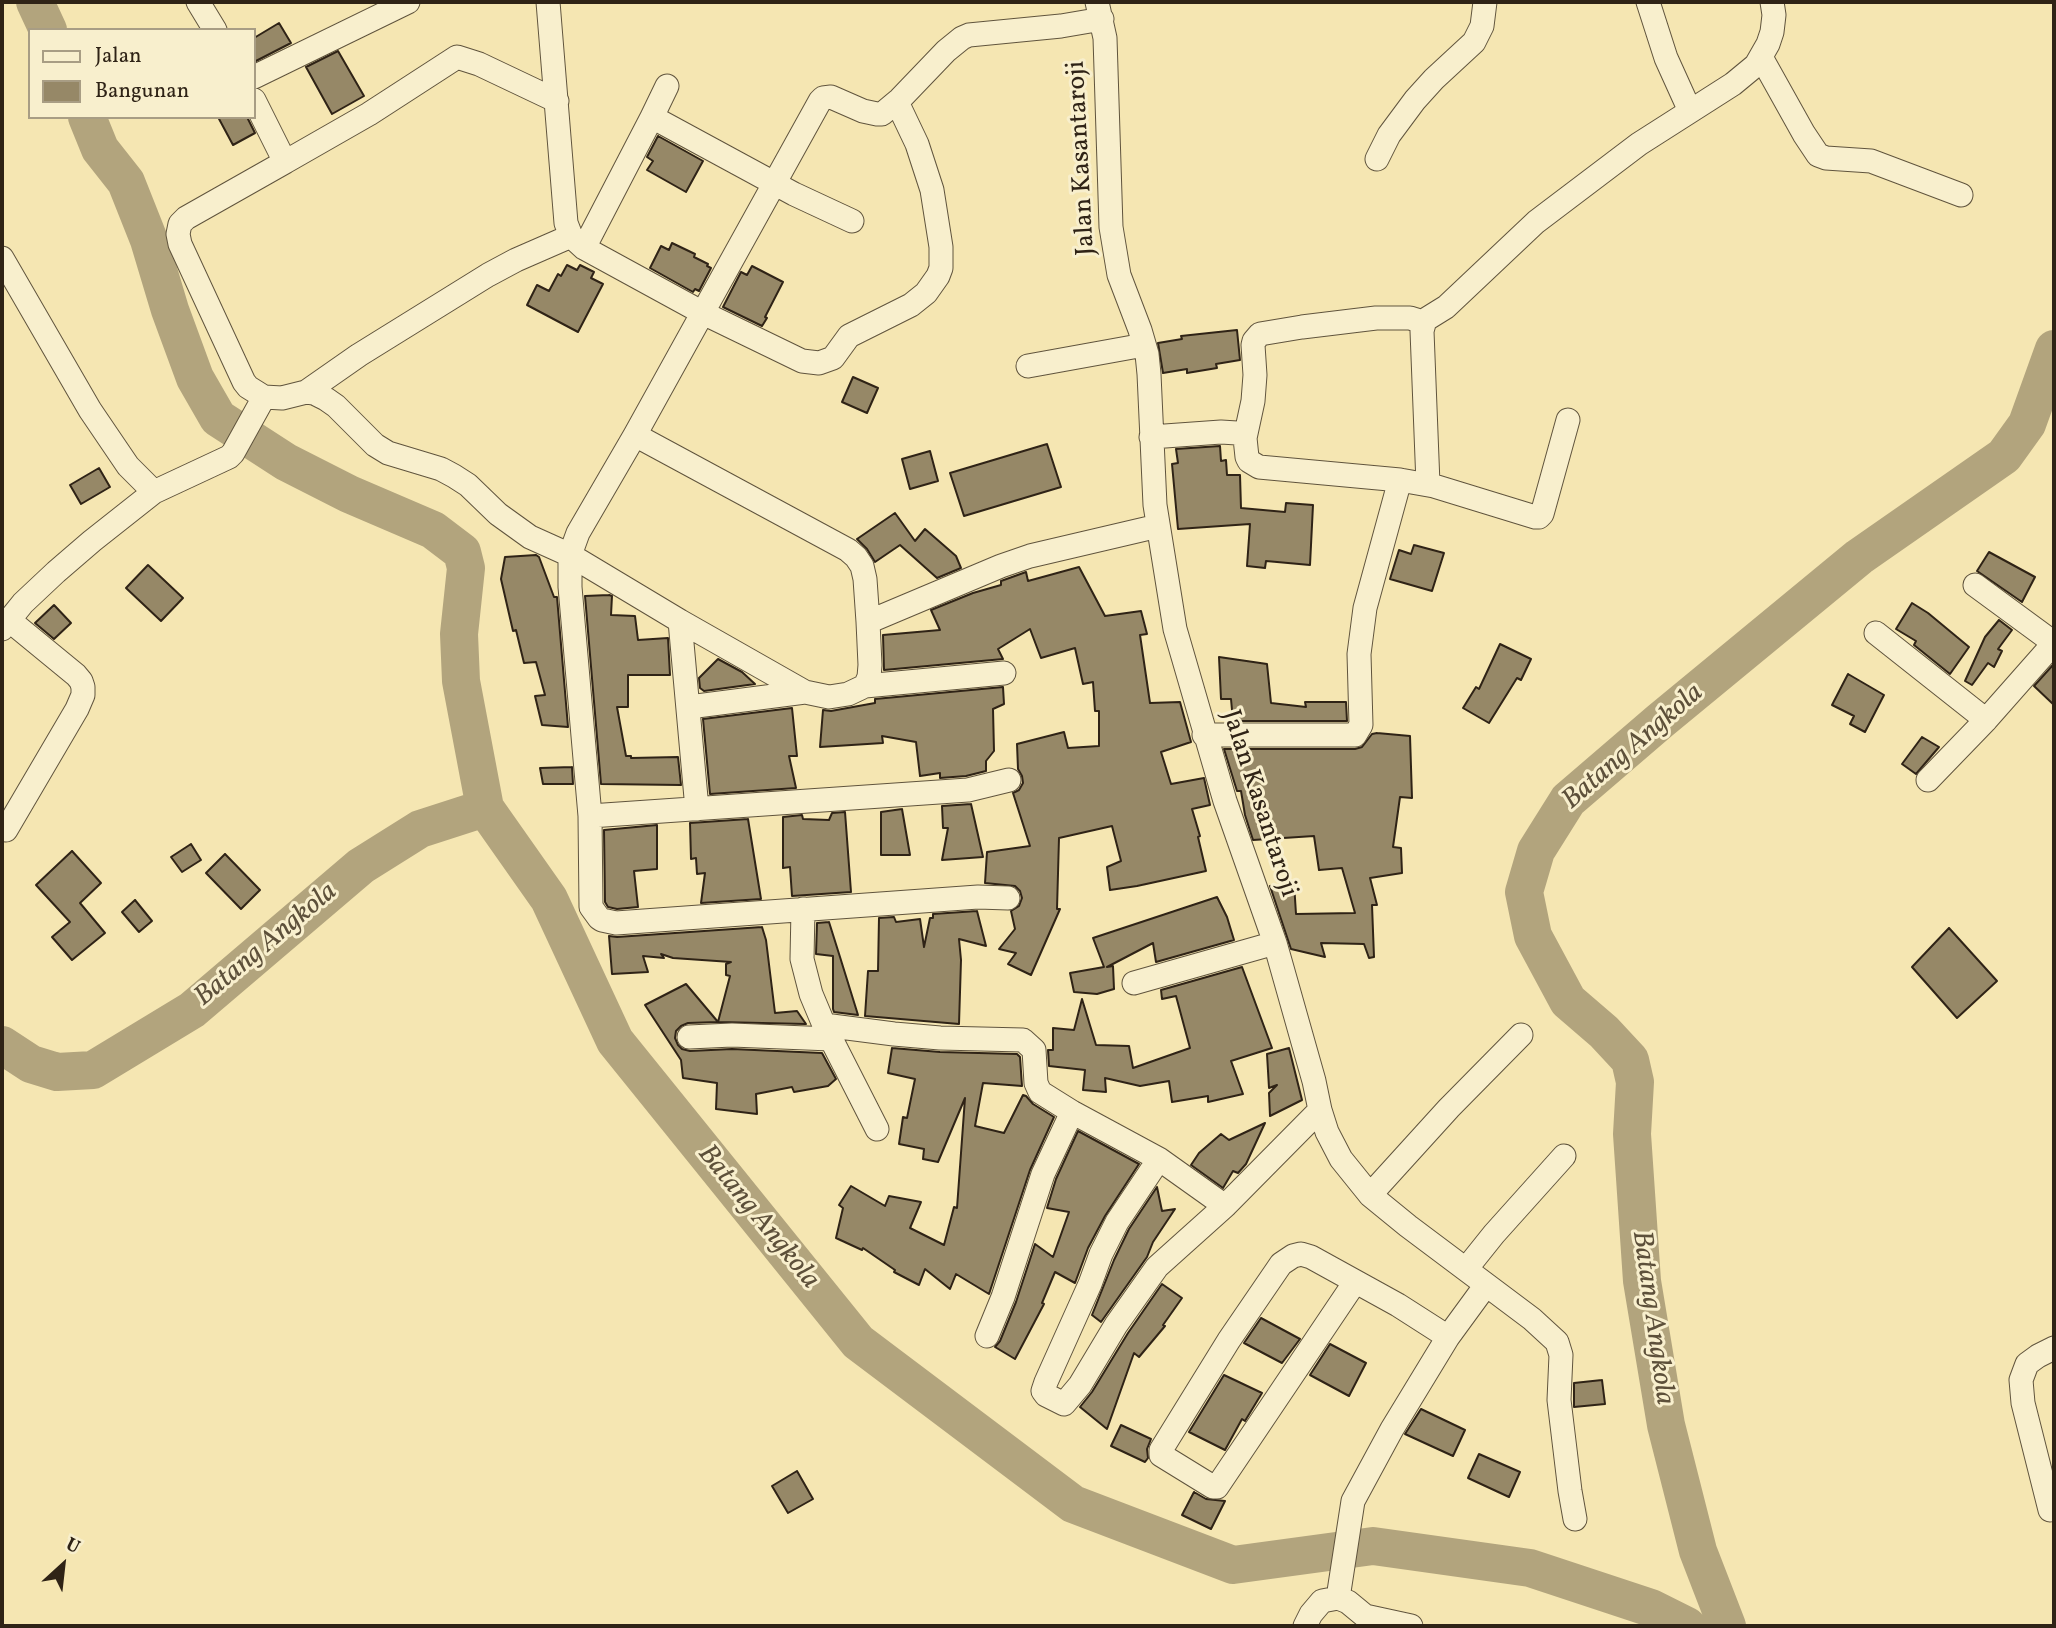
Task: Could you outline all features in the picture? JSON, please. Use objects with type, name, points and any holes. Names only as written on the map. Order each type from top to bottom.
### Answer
[{"type":"street","points":[[198,2],[214,28]]},
{"type":"street","points":[[256,77],[408,2]]},
{"type":"street","points":[[548,2],[566,223],[577,242],[704,313],[802,361],[819,363],[833,358],[849,336],[911,305],[926,293],[941,268],[942,247],[932,190],[917,144],[897,102]]},
{"type":"street","points":[[1377,159],[1389,135],[1415,100],[1474,42],[1482,26],[1485,2]]},
{"type":"street","points":[[1648,2],[1666,58],[1690,111]]},
{"type":"street","points":[[1428,484],[1423,322],[1446,307],[1536,222],[1639,144],[1742,77],[1756,65],[1772,32],[1772,2]]},
{"type":"street","points":[[1008,898],[978,897],[617,923],[603,920],[591,907],[590,816],[570,587],[570,555],[578,533],[823,98],[834,98],[877,114],[887,111],[962,38],[969,35],[1060,26],[1099,10]]},
{"type":"street","name":"Jalan Kasantaroji","points":[[1099,10],[1108,88],[1111,227],[1119,275],[1144,345],[1149,374],[1155,505],[1175,629],[1204,735],[1275,943],[1320,1110],[1327,1132],[1341,1159],[1370,1195],[1532,1319],[1559,1345],[1559,1400],[1575,1518]]},
{"type":"street","points":[[557,101],[479,64],[457,57],[369,114],[182,220],[178,229],[180,244],[244,382],[255,393],[264,397],[282,398],[306,392],[359,355],[488,275],[577,242],[652,117],[667,86]]},
{"type":"street","points":[[1761,57],[1818,155],[1826,159],[1871,161],[1961,195]]},
{"type":"street","points":[[256,104],[285,162]]},
{"type":"street","points":[[652,117],[774,184],[852,221]]},
{"type":"street","points":[[2,258],[90,410],[128,466],[154,492]]},
{"type":"street","points":[[1423,322],[1410,318],[1376,317],[1260,334],[1253,345],[1255,374],[1253,401],[1245,438],[1247,457],[1259,467],[1428,484],[1535,517],[1541,516],[1568,421]]},
{"type":"street","points":[[1028,366],[1144,345]]},
{"type":"street","points":[[306,392],[314,393],[336,406],[364,435],[388,453],[441,469],[454,476],[530,537],[570,555],[805,692]]},
{"type":"street","points":[[6,830],[78,709],[83,687],[76,675],[5,624],[23,603],[65,564],[154,492],[224,460],[233,453],[264,397]]},
{"type":"street","points":[[1151,437],[1221,432],[1237,433],[1245,438]]},
{"type":"street","points":[[635,435],[848,550],[856,557],[862,566],[865,579],[868,622],[870,665],[865,687]]},
{"type":"street","points":[[1204,735],[1348,736],[1357,732],[1361,725],[1359,654],[1362,626],[1400,480]]},
{"type":"street","points":[[868,622],[1030,556],[1158,526]]},
{"type":"street","points":[[1928,780],[2054,643],[1975,585]]},
{"type":"street","points":[[680,621],[697,809]]},
{"type":"street","points":[[1876,633],[1986,720]]},
{"type":"street","points":[[689,707],[805,692],[829,696],[848,694],[865,687],[1004,673]]},
{"type":"street","points":[[590,816],[968,790],[1009,780]]},
{"type":"street","points":[[803,909],[802,959],[808,984],[828,1032],[877,1129]]},
{"type":"street","points":[[1134,983],[1275,943]]},
{"type":"street","points":[[689,1037],[828,1032],[1023,1040],[1034,1050],[1037,1087],[1053,1101],[1159,1159],[1225,1206]]},
{"type":"street","points":[[1370,1195],[1449,1108],[1521,1035]]},
{"type":"street","points":[[1159,1159],[1117,1222],[1046,1382],[1043,1391],[1046,1395],[1064,1404],[1080,1385],[1116,1325],[1157,1267],[1225,1206],[1320,1110]]},
{"type":"street","points":[[987,1336],[1003,1297],[1043,1174],[1072,1112]]},
{"type":"street","points":[[1466,1269],[1564,1156]]},
{"type":"street","points":[[1355,1282],[1217,1487],[1161,1455],[1229,1340],[1281,1264],[1293,1256],[1301,1254],[1311,1257],[1398,1305],[1448,1337]]},
{"type":"street","points":[[1411,1626],[1383,1624],[1362,1614],[1340,1590],[1353,1501],[1392,1429],[1448,1337],[1486,1285]]},
{"type":"street","points":[[2050,1510],[2021,1390],[2021,1380],[2027,1364],[2054,1348]]},
{"type":"street","points":[[1304,1626],[1322,1601],[1340,1590]]},
{"type":"building","points":[[279,23],[291,43],[256,61],[256,37]]},
{"type":"building","points":[[338,51],[364,96],[332,114],[306,67]]},
{"type":"building","points":[[219,119],[248,119],[255,133],[233,145]]},
{"type":"building","points":[[658,136],[703,161],[686,192],[647,170],[653,161],[647,157]]},
{"type":"building","points":[[672,243],[695,254],[694,257],[711,268],[699,291],[695,289],[693,292],[650,268],[661,246],[669,250]]},
{"type":"building","points":[[567,265],[577,270],[580,265],[594,272],[591,278],[603,284],[578,332],[527,305],[537,285],[549,291],[558,274],[561,276]]},
{"type":"building","points":[[752,266],[783,282],[762,326],[723,307],[741,272],[747,275]]},
{"type":"building","points":[[1237,330],[1240,360],[1216,364],[1217,368],[1187,373],[1187,369],[1163,373],[1158,343],[1182,339],[1181,336]]},
{"type":"building","points":[[853,377],[878,388],[867,413],[842,402]]},
{"type":"building","points":[[1047,444],[1061,487],[964,516],[950,473]]},
{"type":"building","points":[[1220,446],[1221,461],[1226,460],[1227,475],[1240,475],[1241,508],[1285,512],[1286,503],[1313,505],[1310,565],[1266,561],[1265,568],[1247,566],[1250,524],[1178,529],[1172,464],[1178,463],[1176,449]]},
{"type":"building","points":[[930,451],[938,481],[910,489],[902,459]]},
{"type":"building","points":[[99,468],[110,487],[81,504],[70,485]]},
{"type":"building","points":[[895,513],[915,541],[925,529],[956,556],[961,568],[937,578],[900,545],[875,562],[857,539]]},
{"type":"building","points":[[1414,545],[1444,553],[1432,591],[1390,579],[1399,550],[1411,554]]},
{"type":"building","points":[[1989,552],[2035,577],[2022,602],[1977,571]]},
{"type":"building","points":[[536,555],[554,597],[557,597],[568,727],[542,725],[535,696],[545,695],[536,662],[524,663],[516,630],[513,631],[501,579],[505,557]]},
{"type":"building","points":[[148,565],[183,598],[161,621],[126,588]]},
{"type":"building","points":[[1079,567],[1105,616],[1141,611],[1147,634],[1140,635],[1150,703],[1180,702],[1191,742],[1161,752],[1171,784],[1204,778],[1210,805],[1192,809],[1206,871],[1110,890],[1107,867],[1121,861],[1112,826],[1059,838],[1057,909],[1060,909],[1031,975],[1008,964],[1016,953],[999,949],[1015,929],[1011,911],[1019,906],[1022,898],[1015,886],[985,883],[987,852],[1030,846],[1013,793],[1019,790],[1023,783],[1018,769],[1017,744],[1064,732],[1068,748],[1099,746],[1099,711],[1095,711],[1093,682],[1083,684],[1075,648],[1041,658],[1030,629],[998,649],[1003,659],[884,670],[883,635],[940,630],[931,610],[1001,585],[1001,581],[1026,572],[1028,581]]},
{"type":"building","points":[[585,596],[612,596],[611,615],[635,616],[638,640],[668,638],[670,675],[628,675],[628,707],[617,707],[626,756],[678,757],[681,785],[601,784]]},
{"type":"building","points":[[1912,603],[1969,647],[1950,674],[1914,645],[1916,641],[1896,629]]},
{"type":"building","points":[[54,605],[71,623],[54,639],[35,623]]},
{"type":"building","points":[[1999,620],[2012,630],[1998,649],[2002,651],[1994,667],[1988,663],[1972,685],[1965,681],[1985,637]]},
{"type":"building","points":[[1500,644],[1531,659],[1521,680],[1517,678],[1489,723],[1463,708],[1476,687],[1479,689]]},
{"type":"building","points":[[1219,657],[1267,664],[1271,703],[1306,707],[1305,702],[1346,702],[1347,721],[1233,721],[1231,699],[1221,699]]},
{"type":"building","points":[[718,659],[742,672],[755,684],[704,691],[700,688],[699,678]]},
{"type":"building","points":[[2052,666],[2054,668],[2054,705],[2034,686]]},
{"type":"building","points":[[1848,674],[1884,695],[1865,732],[1850,724],[1854,716],[1832,705]]},
{"type":"building","points":[[1003,687],[1004,704],[993,709],[994,751],[986,761],[986,771],[940,778],[940,773],[920,776],[916,742],[882,736],[883,743],[820,747],[823,710],[875,703],[875,699]]},
{"type":"building","points":[[792,708],[797,756],[789,756],[796,788],[710,794],[703,719]]},
{"type":"building","points":[[1372,734],[1410,736],[1412,798],[1400,797],[1393,847],[1401,848],[1402,873],[1370,878],[1377,905],[1372,905],[1374,957],[1369,958],[1364,944],[1321,943],[1325,957],[1291,949],[1270,886],[1294,883],[1296,914],[1355,913],[1342,868],[1319,870],[1314,836],[1253,840],[1241,791],[1237,791],[1224,749],[1355,749],[1362,747]]},
{"type":"building","points":[[1922,737],[1939,747],[1916,774],[1902,764]]},
{"type":"building","points":[[572,767],[573,784],[543,784],[540,768]]},
{"type":"building","points":[[971,804],[983,857],[942,860],[948,828],[943,828],[942,806]]},
{"type":"building","points":[[902,809],[910,855],[881,855],[881,812]]},
{"type":"building","points":[[845,812],[851,892],[792,896],[790,867],[783,868],[783,817],[802,815],[803,819],[829,820],[832,813]]},
{"type":"building","points":[[748,819],[761,899],[701,903],[705,873],[697,874],[696,858],[691,859],[690,823]]},
{"type":"building","points":[[657,825],[657,869],[634,871],[638,907],[608,907],[605,902],[604,830]]},
{"type":"building","points":[[191,844],[201,860],[182,872],[171,857]]},
{"type":"building","points":[[72,851],[101,883],[80,903],[105,933],[72,960],[52,937],[70,922],[36,885]]},
{"type":"building","points":[[225,854],[260,890],[241,909],[206,873]]},
{"type":"building","points":[[1217,897],[1234,940],[1156,962],[1153,943],[1107,967],[1113,966],[1114,989],[1097,994],[1074,992],[1070,973],[1104,967],[1093,938]]},
{"type":"building","points":[[135,900],[152,921],[139,932],[122,912]]},
{"type":"building","points":[[977,911],[986,946],[959,939],[959,1024],[865,1016],[868,971],[878,971],[879,918],[894,917],[896,922],[920,919],[924,947],[933,914]]},
{"type":"building","points":[[829,922],[858,1015],[834,1012],[833,1009],[833,956],[816,954],[817,923]]},
{"type":"building","points":[[762,927],[775,1013],[797,1011],[806,1024],[718,1022],[730,976],[726,975],[726,964],[731,962],[673,958],[661,954],[664,958],[643,956],[648,972],[612,974],[609,936]]},
{"type":"building","points":[[1949,928],[1997,981],[1957,1018],[1912,967]]},
{"type":"building","points":[[1242,967],[1272,1048],[1231,1061],[1243,1094],[1208,1102],[1208,1096],[1172,1102],[1169,1081],[1140,1086],[1105,1078],[1106,1092],[1083,1090],[1085,1070],[1049,1066],[1048,1050],[1053,1050],[1053,1028],[1074,1030],[1082,999],[1096,1045],[1129,1046],[1133,1068],[1190,1048],[1176,996],[1162,999],[1161,990]]},
{"type":"building","points":[[686,984],[718,1022],[688,1023],[681,1026],[676,1031],[675,1038],[682,1049],[822,1053],[836,1079],[828,1086],[794,1092],[792,1087],[756,1094],[757,1114],[716,1109],[717,1083],[683,1078],[681,1060],[645,1005]]},
{"type":"building","points":[[892,1048],[1017,1054],[1020,1057],[1022,1086],[983,1083],[975,1126],[1004,1133],[1023,1095],[1054,1117],[1030,1170],[989,1294],[956,1274],[950,1289],[925,1269],[919,1285],[894,1272],[895,1270],[863,1248],[862,1250],[836,1238],[843,1208],[839,1205],[851,1186],[885,1206],[889,1196],[921,1202],[910,1228],[944,1245],[954,1207],[957,1208],[965,1098],[938,1162],[923,1159],[924,1149],[899,1144],[903,1117],[907,1118],[915,1079],[888,1073]]},
{"type":"building","points":[[1289,1048],[1302,1100],[1270,1116],[1269,1093],[1277,1085],[1269,1088],[1267,1054]]},
{"type":"building","points":[[1265,1123],[1246,1164],[1238,1173],[1233,1171],[1223,1188],[1191,1165],[1199,1153],[1221,1134],[1229,1140]]},
{"type":"building","points":[[1078,1131],[1139,1164],[1105,1216],[1088,1248],[1075,1283],[1055,1272],[1042,1303],[1044,1304],[1015,1359],[995,1347],[1016,1302],[1035,1244],[1053,1257],[1069,1212],[1047,1208],[1056,1179]]},
{"type":"building","points":[[1157,1187],[1162,1211],[1175,1209],[1153,1242],[1147,1257],[1101,1322],[1092,1315],[1114,1260],[1129,1229]]},
{"type":"building","points":[[1162,1284],[1182,1298],[1163,1325],[1165,1326],[1139,1357],[1134,1353],[1107,1429],[1080,1407]]},
{"type":"building","points":[[1261,1318],[1300,1339],[1282,1363],[1244,1343]]},
{"type":"building","points":[[1330,1344],[1366,1363],[1349,1396],[1310,1375]]},
{"type":"building","points":[[1224,1375],[1262,1393],[1245,1421],[1242,1419],[1225,1450],[1189,1432]]},
{"type":"building","points":[[1602,1380],[1605,1404],[1574,1407],[1574,1383]]},
{"type":"building","points":[[1421,1409],[1465,1430],[1453,1456],[1405,1434]]},
{"type":"building","points":[[1121,1425],[1151,1439],[1145,1462],[1111,1446]]},
{"type":"building","points":[[1479,1454],[1520,1472],[1509,1497],[1468,1478]]},
{"type":"building","points":[[797,1471],[813,1499],[788,1513],[772,1486]]},
{"type":"building","points":[[1194,1492],[1206,1499],[1225,1501],[1211,1529],[1182,1515]]},
{"type":"waterway","points":[[35,2],[47,28]]},
{"type":"waterway","name":"Batang Angkola","points":[[88,119],[100,149],[126,182],[149,240],[170,310],[195,378],[218,418],[286,462],[349,494],[433,530],[462,552],[466,568],[459,634],[461,681],[485,808],[549,899],[615,1041],[858,1342],[1073,1504],[1233,1565],[1373,1546],[1530,1568],[1651,1608],[1687,1626]]},
{"type":"waterway","name":"Batang Angkola","points":[[1727,1626],[1698,1551],[1666,1425],[1642,1281],[1632,1134],[1635,1082],[1630,1060],[1604,1032],[1568,1001],[1533,936],[1524,892],[1536,851],[1568,800],[1859,557],[2004,456],[2027,424],[2054,349]]},
{"type":"waterway","name":"Batang Angkola","points":[[2,1045],[31,1064],[57,1072],[93,1070],[192,1010],[361,866],[420,829],[485,808]]}]
